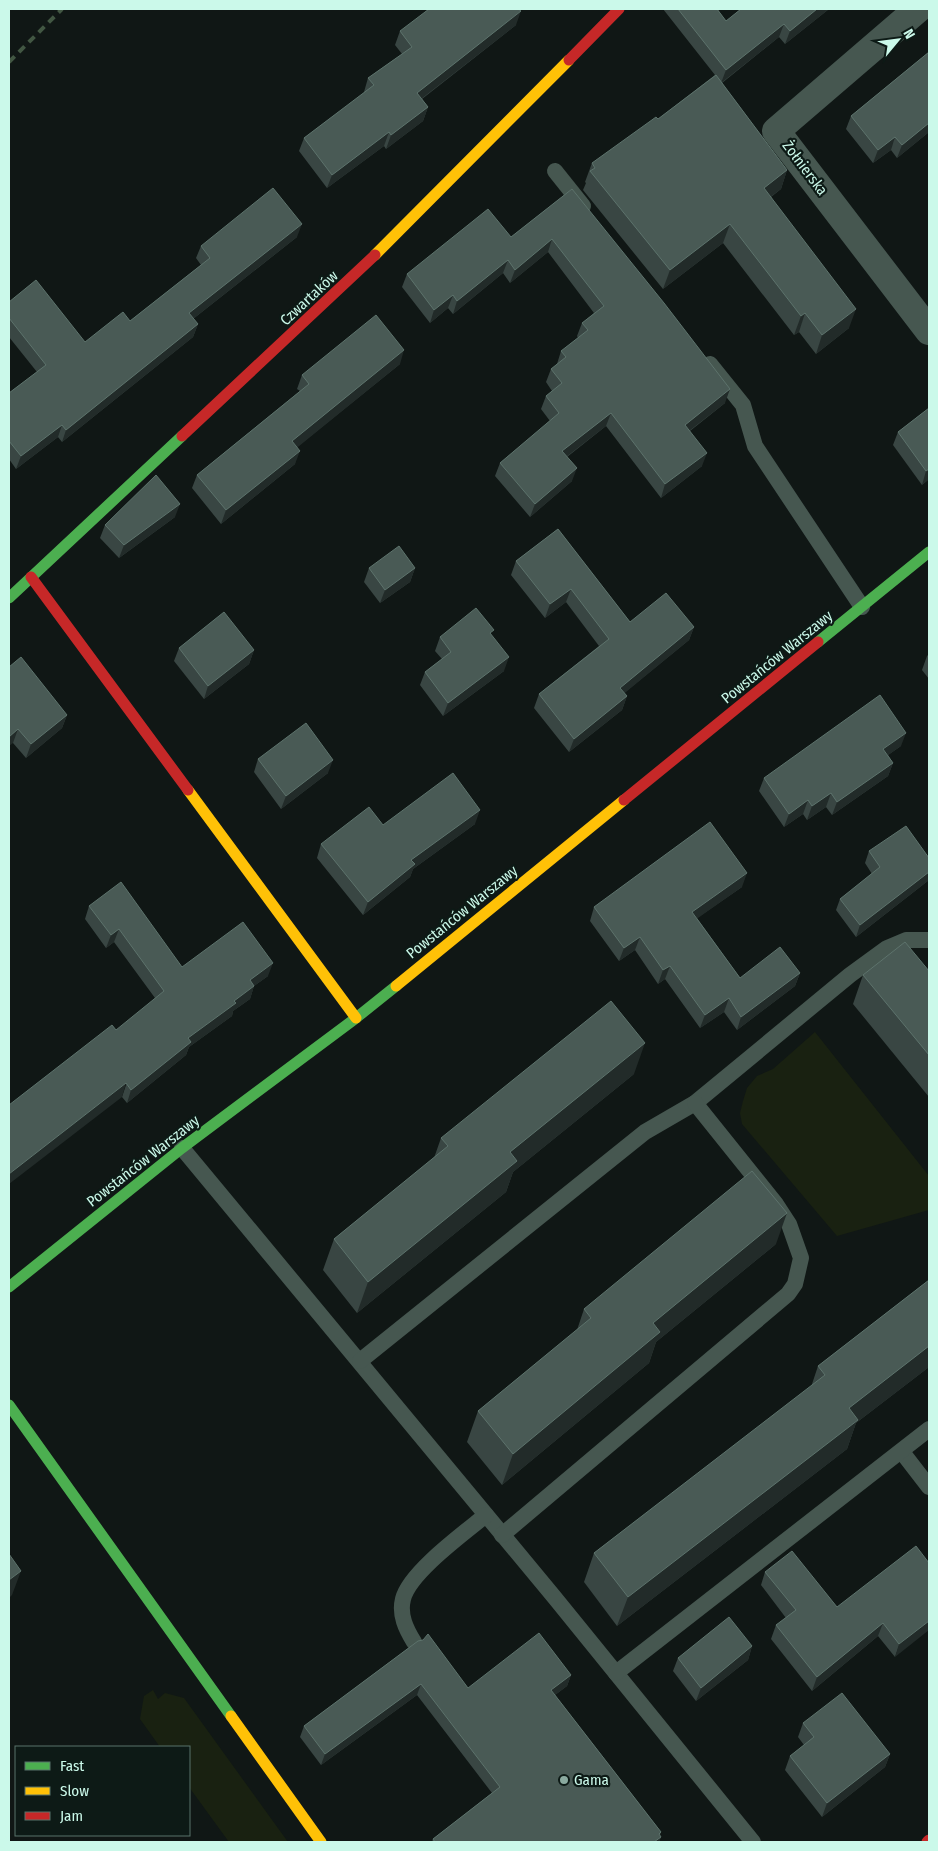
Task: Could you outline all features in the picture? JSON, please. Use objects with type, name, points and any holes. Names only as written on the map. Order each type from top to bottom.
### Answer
[{"type":"street","name":"Czwartaków","points":[[9,598],[356,274],[619,9]]},
{"type":"street","name":"Żołnierska","points":[[918,9],[776,130],[929,331]]},
{"type":"street","name":"Powstańców Warszawy","points":[[9,1287],[182,1148],[356,1018],[929,552]]},
{"type":"street","points":[[31,577],[356,1018]]},
{"type":"street","points":[[9,1405],[321,1842]]},
{"type":"lane","points":[[555,171],[593,218]]},
{"type":"lane","points":[[699,350],[743,405],[755,446],[862,607]]},
{"type":"lane","points":[[360,1361],[645,1132],[694,1102],[850,975],[887,948],[906,940],[929,940]]},
{"type":"lane","points":[[502,1534],[788,1294],[795,1284],[801,1258],[789,1224],[776,1204],[694,1102]]},
{"type":"lane","points":[[182,1148],[360,1361],[753,1842]]},
{"type":"lane","points":[[616,1673],[902,1452],[929,1429]]},
{"type":"lane","points":[[902,1452],[929,1486]]},
{"type":"lane","points":[[414,1642],[405,1626],[402,1613],[403,1598],[409,1584],[420,1571],[486,1515]]},
{"type":"green space","points":[[815,1032],[929,1176],[929,1210],[837,1236],[742,1124],[740,1113],[747,1088],[757,1076],[773,1069]]},
{"type":"green space","points":[[153,1690],[158,1699],[165,1693],[184,1698],[288,1842],[229,1842],[190,1788],[190,1746],[159,1746],[140,1719],[144,1696]]},
{"type":"building","points":[[429,9],[518,9],[521,11],[417,93],[428,107],[391,135],[389,132],[332,175],[304,138],[374,85],[368,78],[412,47],[400,31]]},
{"type":"building","points":[[678,9],[717,9],[726,21],[741,9],[817,9],[790,31],[784,24],[726,70]]},
{"type":"building","points":[[929,52],[929,123],[902,145],[895,137],[878,150],[851,116]]},
{"type":"building","points":[[716,75],[787,170],[764,188],[856,309],[822,335],[805,313],[801,316],[730,224],[670,270],[590,171],[595,168],[592,163],[656,117],[658,119]]},
{"type":"building","points":[[273,188],[302,224],[189,313],[198,324],[66,430],[62,425],[21,456],[9,441],[9,393],[46,365],[9,318],[9,302],[36,280],[85,342],[123,312],[130,321],[210,258],[201,246]]},
{"type":"building","points":[[572,189],[664,303],[730,389],[685,425],[707,453],[665,484],[611,413],[562,451],[577,468],[535,504],[500,463],[559,413],[546,396],[562,383],[551,369],[566,357],[561,351],[588,330],[582,323],[604,306],[552,239],[515,270],[508,260],[457,301],[453,295],[434,310],[407,274],[488,209],[511,237]]},
{"type":"building","points":[[376,315],[404,350],[292,441],[300,451],[226,510],[197,475],[309,384],[302,375]]},
{"type":"building","points":[[929,408],[929,469],[926,471],[898,432]]},
{"type":"building","points":[[156,475],[180,504],[124,545],[105,525]]},
{"type":"building","points":[[558,529],[630,622],[666,593],[694,627],[620,688],[627,696],[574,739],[539,694],[609,639],[571,589],[550,604],[516,561]]},
{"type":"building","points":[[399,546],[415,568],[385,590],[369,568]]},
{"type":"building","points":[[476,608],[494,630],[490,633],[509,657],[448,703],[425,672],[451,652],[440,637]]},
{"type":"building","points":[[224,612],[254,650],[208,686],[179,648]]},
{"type":"building","points":[[21,657],[67,715],[31,744],[18,729],[9,737],[9,667]]},
{"type":"building","points":[[880,695],[906,733],[883,749],[893,763],[837,802],[831,793],[812,806],[808,800],[789,814],[764,778]]},
{"type":"building","points":[[306,723],[333,760],[286,796],[258,759]]},
{"type":"building","points":[[453,773],[480,810],[411,860],[415,864],[368,902],[321,844],[369,807],[383,825]]},
{"type":"building","points":[[710,822],[747,873],[692,912],[740,978],[780,947],[800,973],[741,1017],[729,998],[705,1015],[670,966],[663,970],[640,937],[624,948],[594,907]]},
{"type":"building","points":[[906,826],[929,858],[929,872],[860,925],[840,899],[880,867],[869,851]]},
{"type":"building","points":[[121,882],[182,967],[243,922],[273,963],[250,980],[254,986],[234,1001],[236,1003],[188,1038],[191,1042],[131,1090],[126,1083],[9,1174],[9,1105],[112,1025],[116,1030],[164,991],[119,929],[111,935],[89,906]]},
{"type":"building","points":[[905,942],[929,971],[929,1055],[863,975]]},
{"type":"building","points":[[611,1001],[645,1043],[510,1152],[517,1161],[368,1282],[334,1239],[448,1146],[441,1138]]},
{"type":"building","points":[[752,1171],[787,1213],[653,1323],[660,1332],[513,1454],[478,1411],[591,1318],[584,1309]]},
{"type":"building","points":[[929,1280],[929,1346],[849,1408],[858,1420],[628,1597],[594,1553],[825,1375],[818,1366]]},
{"type":"building","points":[[916,1546],[929,1563],[929,1621],[899,1644],[883,1623],[817,1677],[776,1625],[796,1610],[765,1572],[792,1551],[837,1607]]},
{"type":"building","points":[[9,1554],[21,1571],[9,1580]]},
{"type":"building","points":[[729,1617],[752,1646],[701,1688],[678,1658]]},
{"type":"building","points":[[539,1633],[571,1675],[551,1690],[661,1832],[659,1834],[661,1837],[654,1842],[435,1842],[433,1839],[500,1787],[421,1684],[325,1754],[304,1726],[418,1641],[423,1640],[428,1634],[468,1688]]},
{"type":"building","points":[[842,1693],[890,1754],[827,1803],[790,1756],[814,1737],[803,1723]]},
{"type":"railway","points":[[9,62],[62,9]]},
{"type":"traffic: fast","points":[[9,598],[182,436]]},
{"type":"traffic: fast","points":[[818,642],[929,552]]},
{"type":"traffic: fast","points":[[9,1287],[182,1148],[396,986]]},
{"type":"traffic: fast","points":[[9,1405],[231,1716]]},
{"type":"traffic: slow","points":[[375,255],[569,60]]},
{"type":"traffic: slow","points":[[188,790],[356,1018]]},
{"type":"traffic: slow","points":[[396,986],[624,800]]},
{"type":"traffic: slow","points":[[231,1716],[321,1842]]},
{"type":"traffic: jam","points":[[569,60],[619,9]]},
{"type":"traffic: jam","points":[[182,436],[375,255]]},
{"type":"traffic: jam","points":[[31,577],[188,790]]},
{"type":"traffic: jam","points":[[624,800],[818,642]]},
{"type":"place","name":"Gama","points":[[564,1780]]}]
